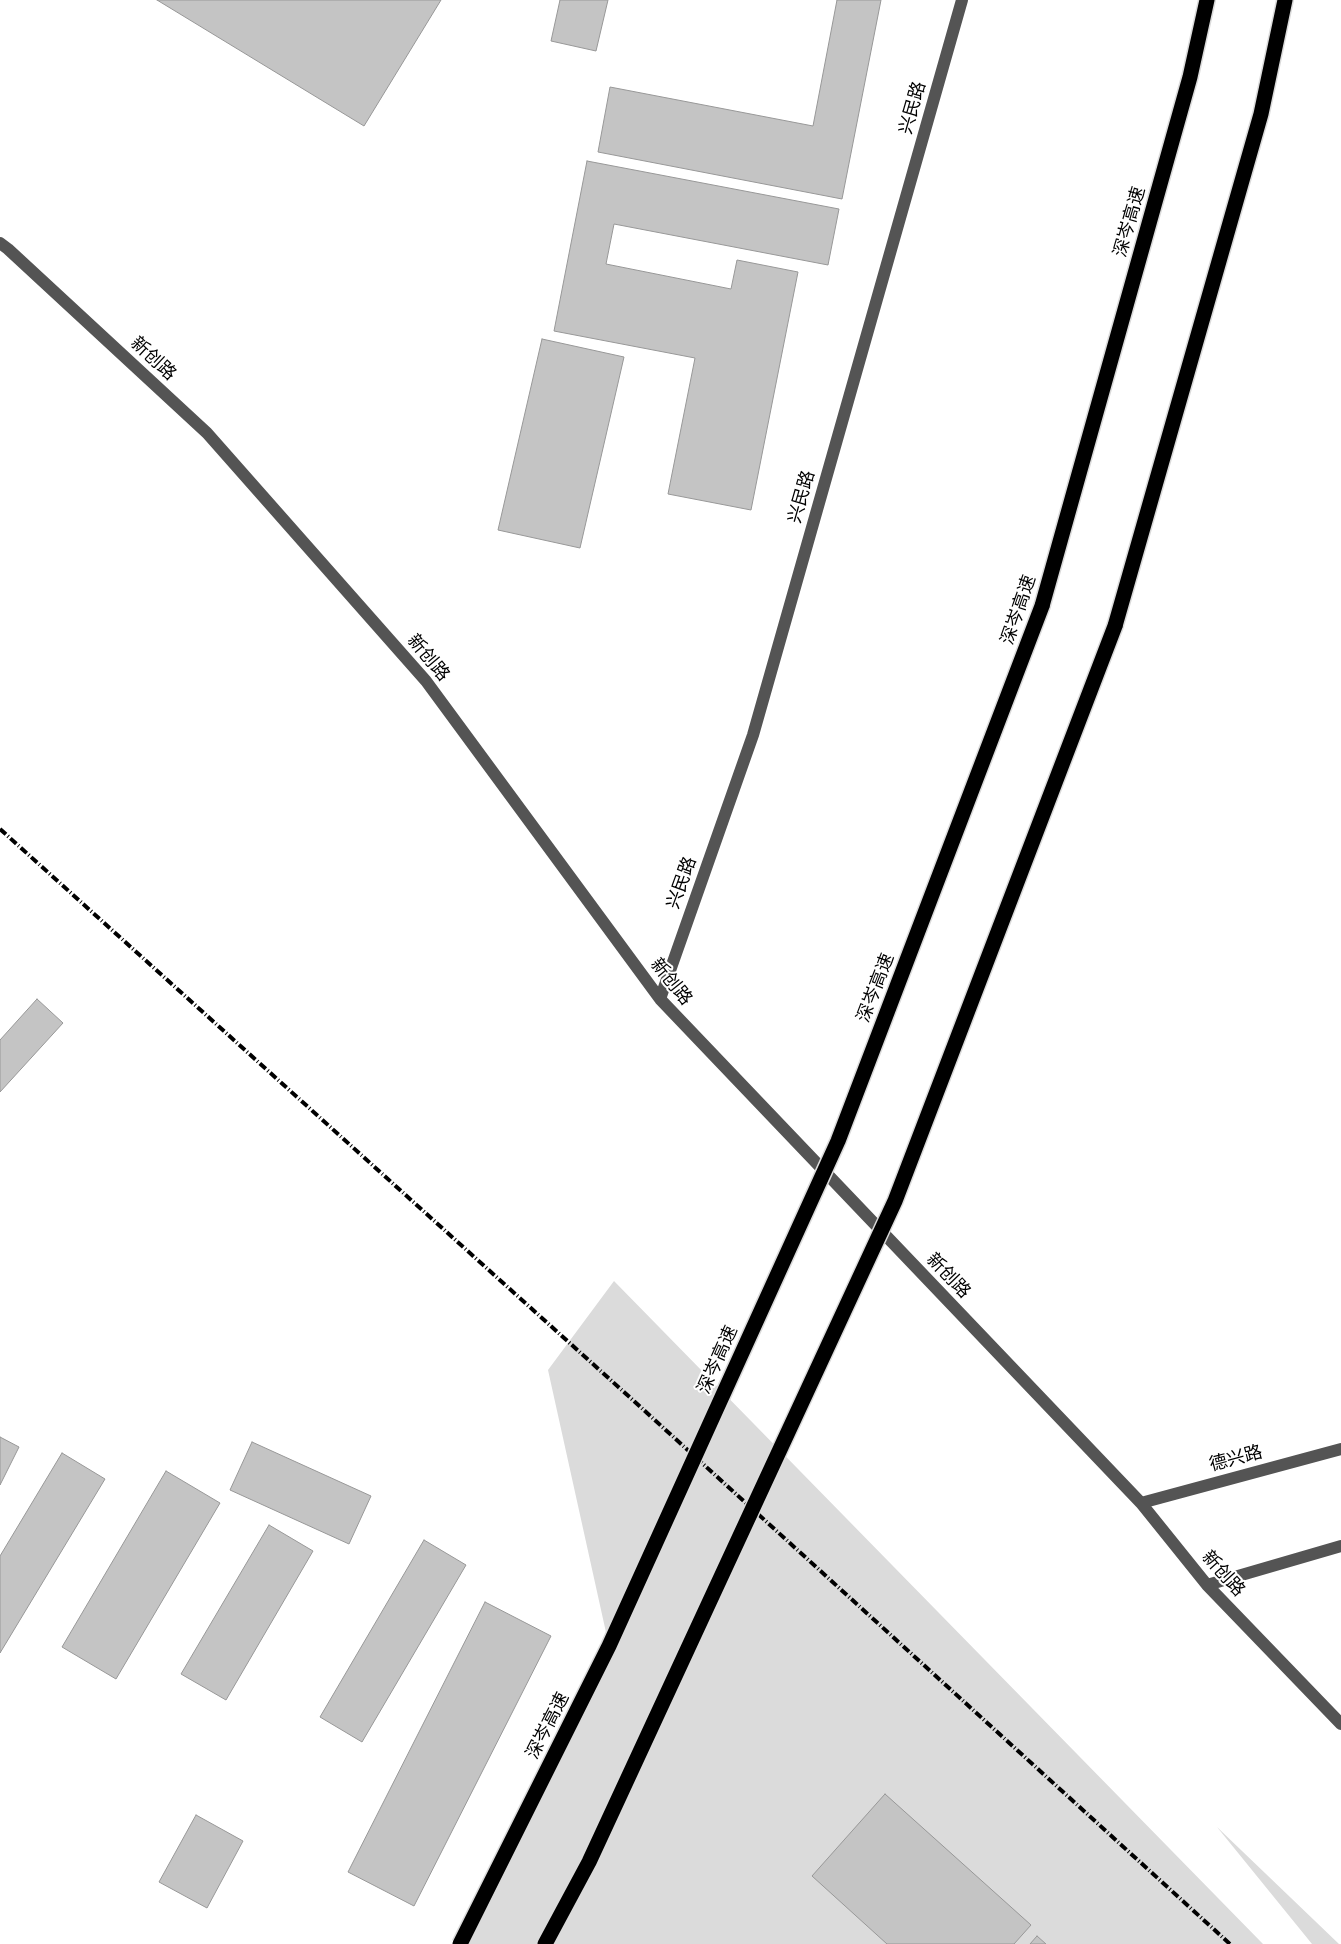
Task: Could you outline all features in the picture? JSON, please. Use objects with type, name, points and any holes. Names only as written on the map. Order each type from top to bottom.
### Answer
[{"type":"highway","name":"深岑高速","points":[[460,1944],[609,1646],[838,1141],[1042,606],[1190,77],[1207,0]]},
{"type":"highway","points":[[545,1944],[590,1862],[895,1201],[1115,626],[1261,114],[1285,0]]},
{"type":"street","name":"兴民路","points":[[660,999],[753,736],[962,0]]},
{"type":"street","name":"新创路","points":[[0,243],[207,434],[426,681],[660,999],[1141,1504],[1207,1585],[1341,1724]]},
{"type":"street","name":"德兴路","points":[[1141,1504],[1341,1449]]},
{"type":"street","points":[[1207,1585],[1341,1546]]},
{"type":"shaded area","points":[[614,1281],[1263,1944],[460,1944],[609,1646],[548,1370]]},
{"type":"shaded area","points":[[1217,1827],[1339,1944],[1312,1944]]},
{"type":"building","points":[[157,0],[441,0],[364,126]]},
{"type":"building","points":[[560,0],[608,0],[596,51],[551,41]]},
{"type":"building","points":[[837,0],[881,0],[842,199],[598,152],[610,87],[813,126]]},
{"type":"building","points":[[587,161],[839,209],[828,265],[614,224],[606,264],[731,289],[737,260],[798,272],[751,510],[668,494],[695,358],[554,331]]},
{"type":"building","points":[[542,339],[624,357],[580,548],[498,530]]},
{"type":"building","points":[[37,999],[63,1023],[0,1092],[0,1040]]},
{"type":"building","points":[[0,1437],[19,1447],[0,1485]]},
{"type":"building","points":[[252,1442],[371,1496],[349,1544],[230,1490]]},
{"type":"building","points":[[62,1453],[105,1479],[0,1653],[0,1556]]},
{"type":"building","points":[[166,1471],[220,1503],[116,1679],[62,1647]]},
{"type":"building","points":[[269,1525],[313,1551],[226,1700],[181,1674]]},
{"type":"building","points":[[424,1540],[466,1565],[362,1742],[320,1717]]},
{"type":"building","points":[[485,1602],[551,1636],[414,1906],[348,1872]]},
{"type":"building","points":[[885,1794],[1031,1925],[1014,1944],[887,1944],[812,1876]]},
{"type":"building","points":[[196,1815],[243,1841],[207,1908],[159,1882]]},
{"type":"building","points":[[1037,1936],[1046,1944],[1030,1944]]},
{"type":"railway","points":[[0,829],[635,1402],[1230,1944]]}]
